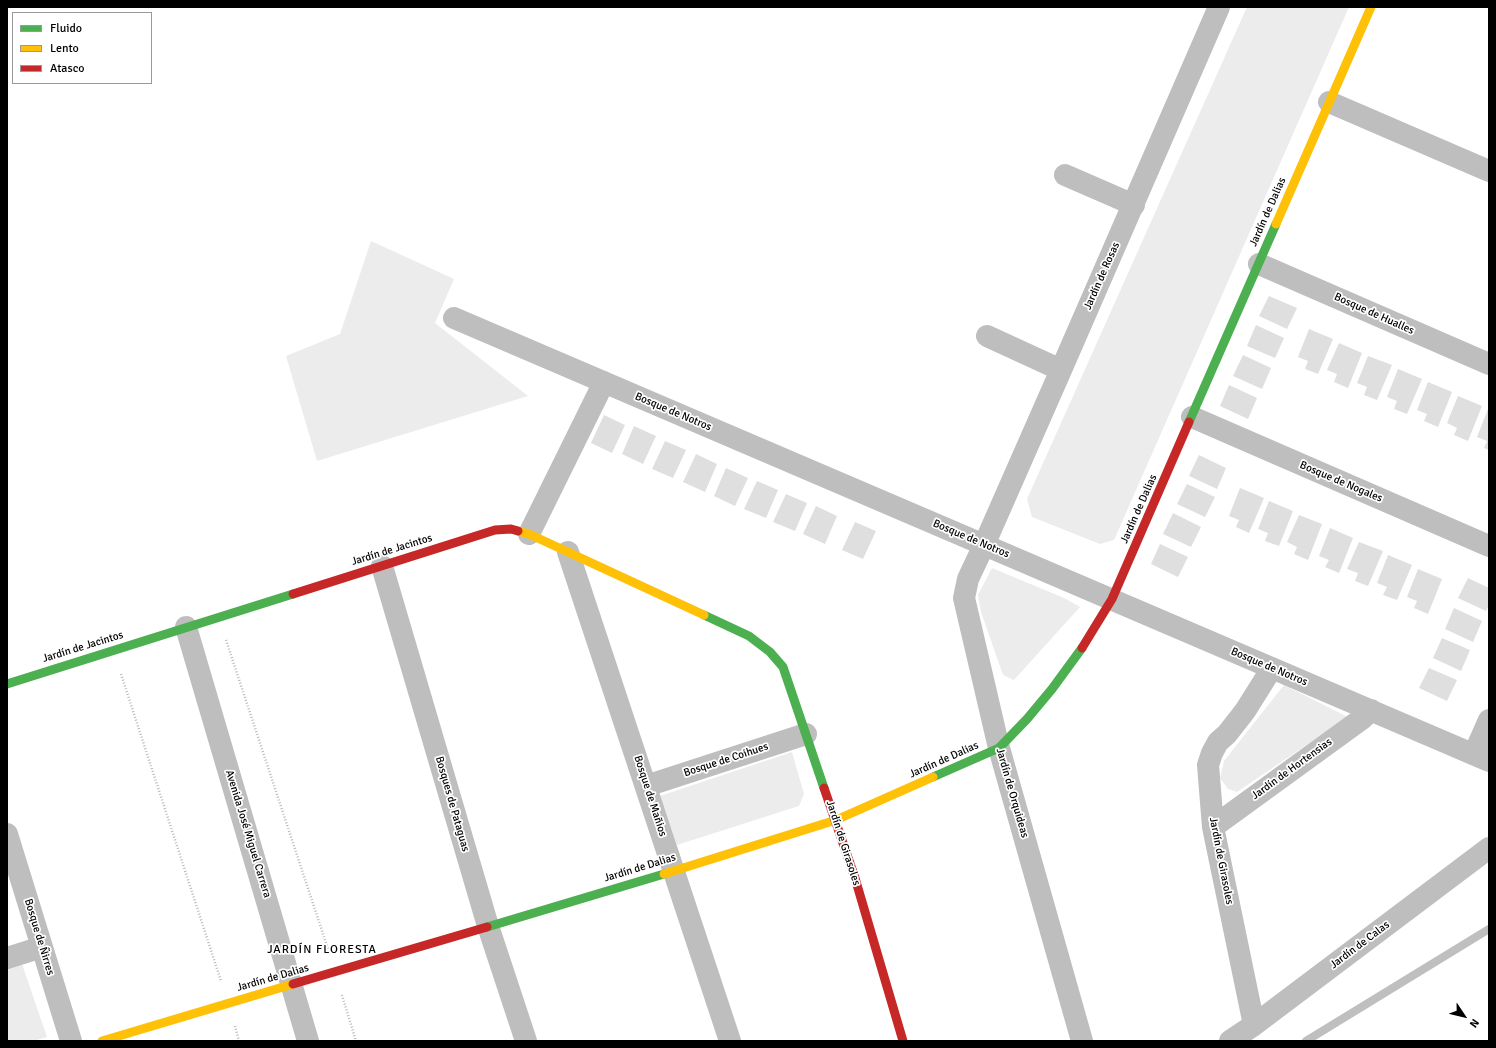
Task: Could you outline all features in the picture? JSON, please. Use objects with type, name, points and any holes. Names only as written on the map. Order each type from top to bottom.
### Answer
[{"type":"street","name":"Jardín de Rosas","points":[[984,545],[1134,205],[1219,7]]},
{"type":"street","name":"Jardín de Dalias","points":[[102,1041],[674,871],[836,820],[999,748],[1027,719],[1052,689],[1076,657],[1112,599],[1371,7]]},
{"type":"street","points":[[1329,102],[1489,171]]},
{"type":"street","points":[[1065,175],[1134,205]]},
{"type":"street","name":"Bosque de Hualles","points":[[1259,264],[1489,364]]},
{"type":"street","name":"Bosque de Notros","points":[[454,318],[1481,758]]},
{"type":"street","points":[[987,336],[1061,370]]},
{"type":"street","points":[[529,534],[604,382]]},
{"type":"street","name":"Bosque de Nogales","points":[[1192,417],[1489,546]]},
{"type":"street","name":"Jardín de Jacintos","points":[[7,684],[495,530],[511,529],[529,534],[749,636],[770,652]]},
{"type":"street","name":"Jardín de Orquideas","points":[[984,545],[968,579],[964,598],[999,748],[1082,1041]]},
{"type":"street","name":"Bosque de Mañios","points":[[568,552],[730,1041]]},
{"type":"street","name":"Bosques de Pataguas","points":[[382,566],[488,926],[526,1041]]},
{"type":"street","name":"Avenida José Miguel Carrera","points":[[186,627],[308,1041]]},
{"type":"street","name":"Jardín de Girasoles","points":[[770,652],[783,667],[836,820],[855,878],[903,1041]]},
{"type":"street","name":"Jardín de Girasoles","points":[[1254,1025],[1213,827],[1211,787],[1208,776],[1208,765],[1218,742],[1227,734],[1245,711],[1272,668]]},
{"type":"street","name":"Jardín de Hortensias","points":[[1213,827],[1363,718],[1371,710]]},
{"type":"street","points":[[1481,758],[1489,720]]},
{"type":"street","name":"Bosque de Coihues","points":[[646,786],[806,734]]},
{"type":"street","name":"Bosque de Ñirres","points":[[7,834],[71,1041]]},
{"type":"street","name":"Jardín de Calas","points":[[1230,1041],[1254,1025],[1489,848]]},
{"type":"street","points":[[7,958],[42,947]]},
{"type":"path","points":[[218,617],[336,972],[356,1041]]},
{"type":"path","points":[[114,650],[229,1003],[238,1041]]},
{"type":"shaded area","points":[[1247,7],[1349,7],[1114,540],[1100,544],[1032,517],[1027,499]]},
{"type":"shaded area","points":[[371,241],[454,279],[435,323],[528,396],[317,461],[286,356],[340,334]]},
{"type":"shaded area","points":[[992,568],[1064,598],[1080,607],[1014,680],[1003,675],[981,612],[978,595]]},
{"type":"shaded area","points":[[1284,685],[1348,717],[1237,792],[1228,789],[1220,778],[1224,761]]},
{"type":"shaded area","points":[[792,752],[804,794],[799,806],[677,845],[660,796]]},
{"type":"shaded area","points":[[22,964],[47,1037],[33,1041],[7,1041],[7,969]]},
{"type":"building","points":[[1269,296],[1297,308],[1287,329],[1259,316]]},
{"type":"building","points":[[1256,325],[1284,338],[1275,358],[1247,346]]},
{"type":"building","points":[[1309,329],[1333,339],[1318,374],[1305,369],[1308,361],[1298,357]]},
{"type":"building","points":[[1339,343],[1362,353],[1348,388],[1334,382],[1337,374],[1327,370]]},
{"type":"building","points":[[1243,355],[1271,368],[1262,389],[1233,376]]},
{"type":"building","points":[[1368,356],[1392,365],[1377,400],[1364,395],[1367,387],[1357,383]]},
{"type":"building","points":[[1398,369],[1422,379],[1407,414],[1394,409],[1397,401],[1387,397]]},
{"type":"building","points":[[1428,382],[1452,392],[1438,427],[1424,421],[1427,414],[1417,410]]},
{"type":"building","points":[[1229,385],[1257,398],[1248,419],[1220,406]]},
{"type":"building","points":[[1458,396],[1482,406],[1468,441],[1454,435],[1457,428],[1447,423]]},
{"type":"building","points":[[1488,409],[1489,450],[1484,448],[1487,441],[1477,437]]},
{"type":"building","points":[[604,415],[625,425],[612,453],[591,443]]},
{"type":"building","points":[[634,426],[656,436],[643,464],[622,454]]},
{"type":"building","points":[[665,441],[686,450],[673,478],[652,469]]},
{"type":"building","points":[[696,454],[717,464],[705,492],[683,482]]},
{"type":"building","points":[[1199,455],[1226,468],[1217,489],[1189,476]]},
{"type":"building","points":[[726,468],[748,478],[735,506],[714,496]]},
{"type":"building","points":[[757,481],[778,490],[766,518],[744,509]]},
{"type":"building","points":[[1187,484],[1215,497],[1205,517],[1177,504]]},
{"type":"building","points":[[1240,488],[1264,498],[1249,533],[1236,527],[1239,520],[1229,516]]},
{"type":"building","points":[[786,494],[807,503],[795,531],[773,522]]},
{"type":"building","points":[[1269,501],[1293,511],[1279,546],[1265,541],[1268,533],[1258,529]]},
{"type":"building","points":[[816,506],[837,516],[825,544],[803,534]]},
{"type":"building","points":[[1173,513],[1201,527],[1191,547],[1163,534]]},
{"type":"building","points":[[1299,515],[1322,524],[1308,560],[1294,554],[1297,547],[1287,542]]},
{"type":"building","points":[[855,522],[876,531],[863,559],[842,550]]},
{"type":"building","points":[[1330,528],[1353,538],[1339,573],[1325,567],[1329,560],[1319,556]]},
{"type":"building","points":[[1359,542],[1383,551],[1368,586],[1355,581],[1358,573],[1347,569]]},
{"type":"building","points":[[1160,544],[1188,557],[1178,577],[1151,564]]},
{"type":"building","points":[[1388,555],[1412,565],[1397,600],[1383,595],[1387,587],[1377,583]]},
{"type":"building","points":[[1418,569],[1442,579],[1428,614],[1414,608],[1417,601],[1407,597]]},
{"type":"building","points":[[1468,578],[1489,588],[1489,605],[1486,611],[1458,598]]},
{"type":"building","points":[[1454,608],[1482,621],[1473,642],[1445,629]]},
{"type":"building","points":[[1442,638],[1470,650],[1461,671],[1433,658]]},
{"type":"building","points":[[1429,668],[1457,680],[1447,701],[1419,688]]},
{"type":"waterway","points":[[1306,1041],[1489,929]]},
{"type":"traffic: fast","points":[[1189,422],[1276,224]]},
{"type":"traffic: fast","points":[[7,684],[293,594]]},
{"type":"traffic: fast","points":[[704,615],[749,636],[770,652],[783,667],[824,788]]},
{"type":"traffic: fast","points":[[933,777],[999,748],[1027,719],[1052,689],[1082,648]]},
{"type":"traffic: fast","points":[[487,927],[664,874]]},
{"type":"traffic: slow","points":[[1276,224],[1371,7]]},
{"type":"traffic: slow","points":[[518,531],[529,534],[704,615]]},
{"type":"traffic: slow","points":[[664,874],[836,820],[933,777]]},
{"type":"traffic: slow","points":[[102,1041],[293,984]]},
{"type":"traffic: jam","points":[[1082,648],[1112,599],[1189,422]]},
{"type":"traffic: jam","points":[[293,594],[495,530],[511,529],[518,531]]},
{"type":"traffic: jam","points":[[824,788],[855,878],[903,1041]]},
{"type":"traffic: jam","points":[[293,984],[487,927]]},
{"type":"district","name":"JARDÍN FLORESTA","points":[[322,950]]}]
